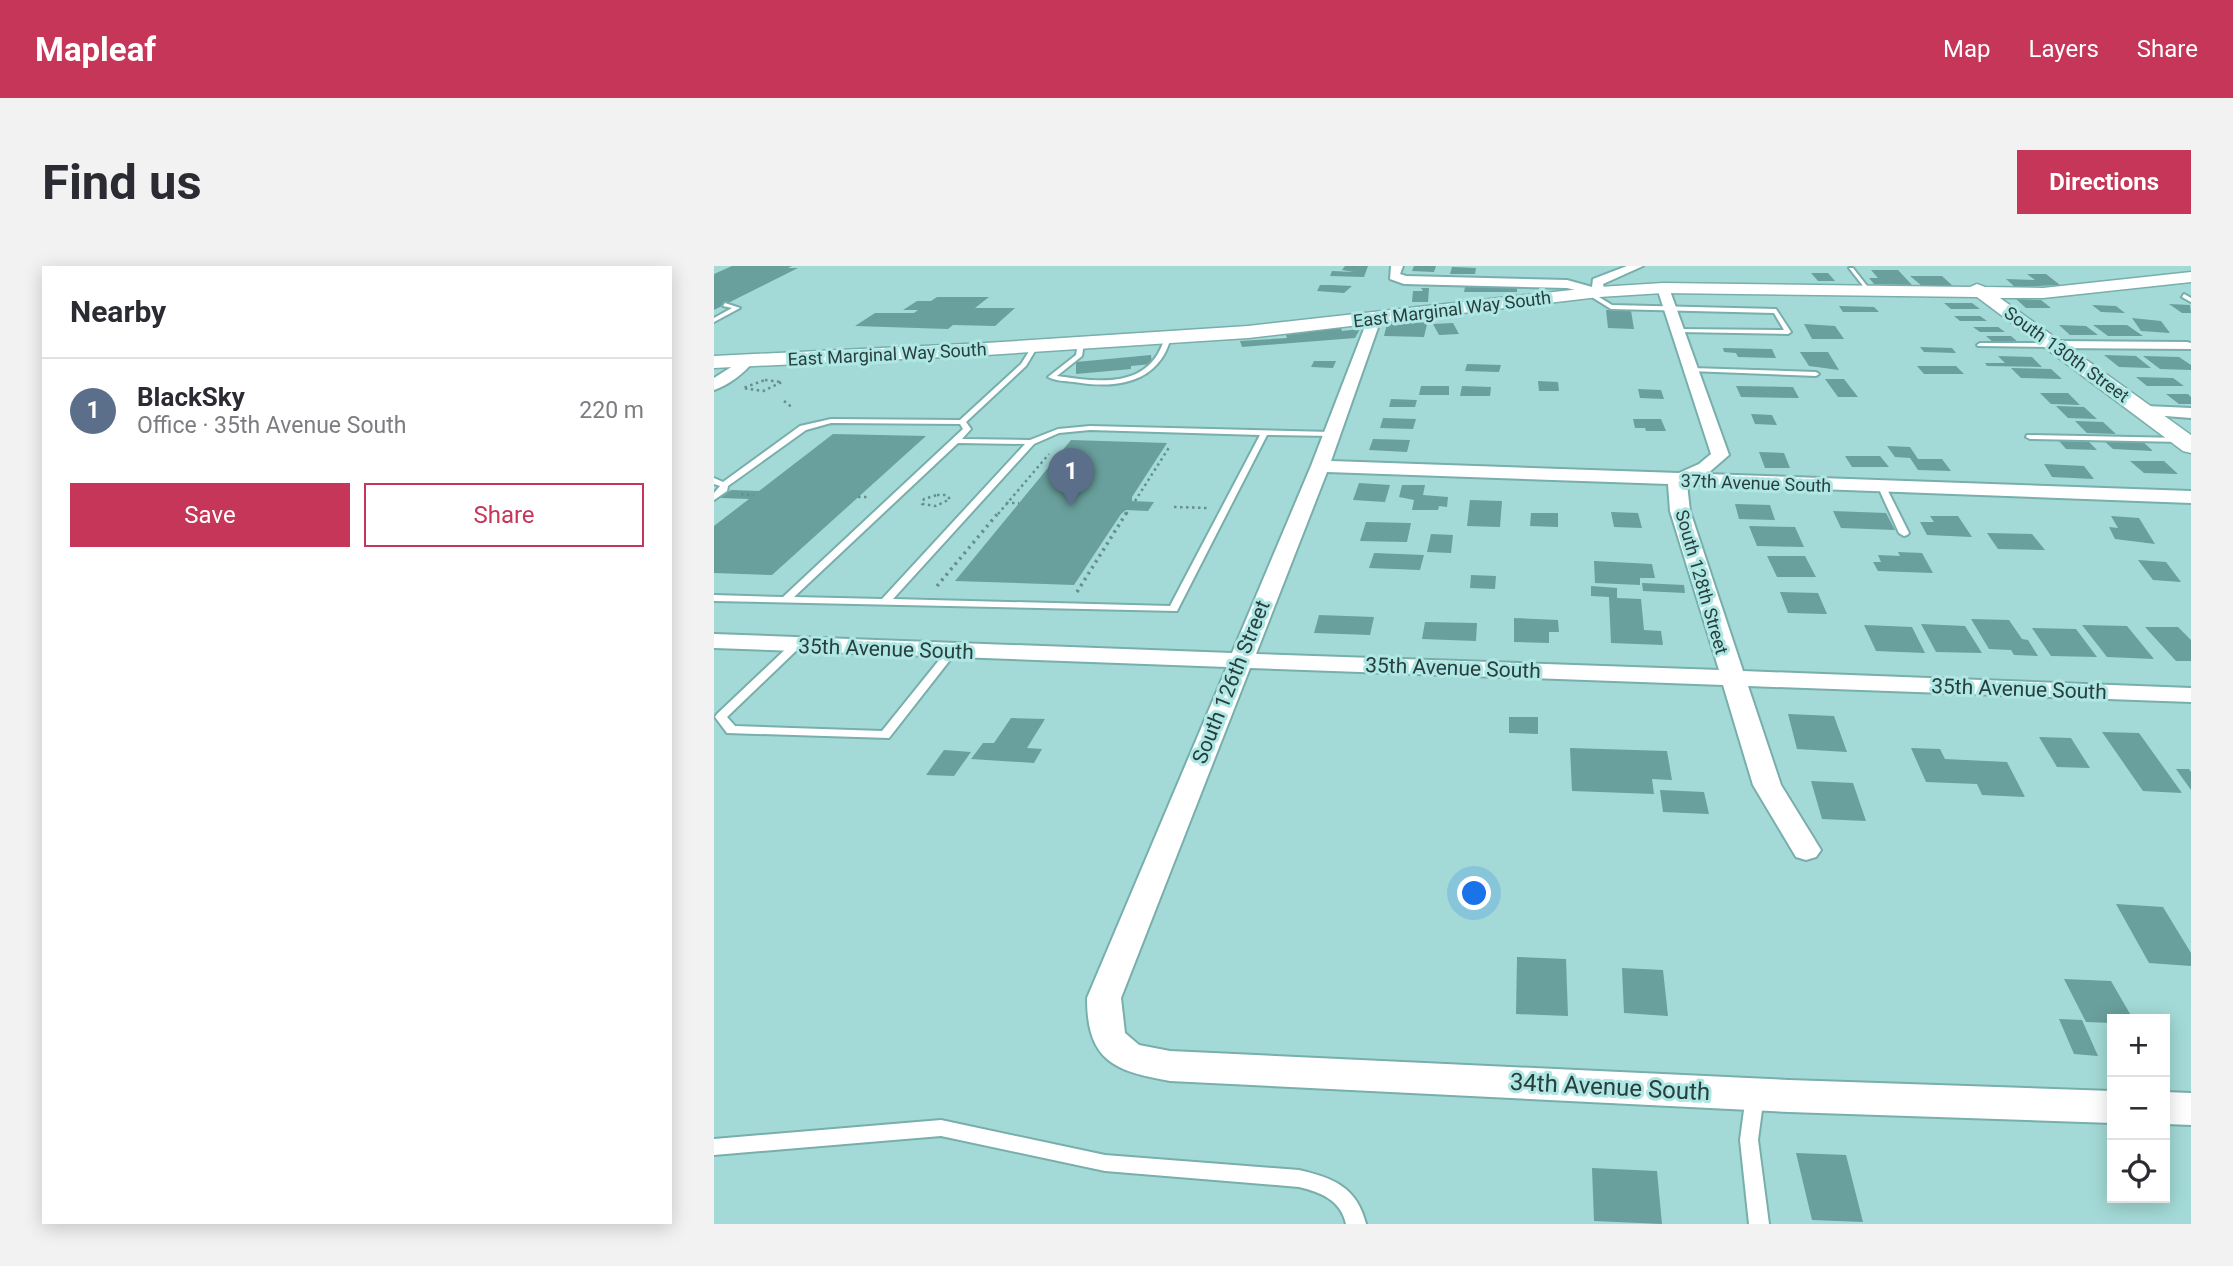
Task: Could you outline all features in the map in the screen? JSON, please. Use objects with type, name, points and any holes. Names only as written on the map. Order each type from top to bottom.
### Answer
[{"type":"street","points":[[1397,266],[1394,276],[1404,280],[1567,284],[1594,292],[1597,282],[1637,266]]},
{"type":"street","name":"South 130th Street","points":[[1952,273],[2187,443]]},
{"type":"street","name":"East Marginal Way South","points":[[714,362],[1168,337],[1374,319],[1594,292],[1663,288],[2043,293],[2191,277]]},
{"type":"street","points":[[2121,286],[2162,295]]},
{"type":"street","name":"South 128th Street","points":[[1663,288],[1720,455],[1712,464],[1677,481],[1680,511],[1731,679],[1767,785],[1807,850]]},
{"type":"street","points":[[2043,293],[2189,297]]},
{"type":"street","name":"South 126th Street","points":[[1113,1046],[1103,1023],[1104,998],[1320,466],[1374,319]]},
{"type":"street","points":[[2054,345],[2187,346]]},
{"type":"street","points":[[714,385],[737,371],[747,360]]},
{"type":"street","points":[[2146,411],[2191,412]]},
{"type":"street","name":"37th Avenue South","points":[[1320,466],[1535,472],[1677,481],[2191,497]]},
{"type":"street","name":"35th Avenue South","points":[[714,641],[2191,695]]},
{"type":"street","name":"34th Avenue South","points":[[1113,1046],[1132,1060],[1170,1066],[1755,1094],[2107,1107]]},
{"type":"street","points":[[2170,1108],[2191,1109]]},
{"type":"lane","points":[[1851,269],[1869,290]]},
{"type":"lane","points":[[1594,292],[1611,307],[1776,311],[1788,332],[1678,330]]},
{"type":"lane","points":[[714,320],[737,307],[725,305]]},
{"type":"lane","points":[[1081,343],[1079,356],[1051,377],[1112,383],[1147,370],[1166,350],[1168,337]]},
{"type":"lane","points":[[1980,345],[2054,345]]},
{"type":"lane","points":[[714,497],[722,493],[724,485],[803,428],[814,424],[831,421],[962,422],[1017,373],[1035,346]]},
{"type":"lane","points":[[1692,370],[1816,374]]},
{"type":"lane","points":[[785,600],[956,441],[967,429],[962,422]]},
{"type":"lane","points":[[956,441],[1031,442],[1058,431],[1090,428],[1332,433]]},
{"type":"lane","points":[[714,598],[1173,609],[1265,432]]},
{"type":"lane","points":[[2030,437],[2187,443]]},
{"type":"lane","points":[[884,603],[1031,442]]},
{"type":"lane","points":[[714,481],[724,485]]},
{"type":"lane","points":[[1882,487],[1904,533]]},
{"type":"lane","points":[[796,646],[722,717],[731,730],[885,735],[952,651]]},
{"type":"lane","points":[[1755,1094],[1749,1140],[1759,1224]]},
{"type":"lane","points":[[714,1147],[941,1128],[1105,1163],[1288,1176],[1313,1181],[1341,1195],[1355,1216],[1356,1224]]},
{"type":"path","points":[[769,390],[782,382],[765,380],[743,388],[751,391],[769,390],[777,396]]},
{"type":"path","points":[[784,401],[793,408]]},
{"type":"path","points":[[1135,502],[1172,442]]},
{"type":"path","points":[[937,586],[1052,451]]},
{"type":"path","points":[[937,495],[951,498],[949,502],[936,506],[924,506],[921,503],[928,497],[937,495]]},
{"type":"path","points":[[997,503],[1019,503]]},
{"type":"path","points":[[1174,507],[1214,508]]},
{"type":"path","points":[[1072,600],[1129,510]]},
{"type":"building","points":[[732,266],[798,268],[714,310],[714,274]]},
{"type":"building","points":[[1345,266],[1368,266],[1364,277],[1330,276],[1332,271],[1354,272],[1342,270]]},
{"type":"building","points":[[1414,266],[1436,266],[1434,272],[1412,271]]},
{"type":"building","points":[[1452,267],[1476,268],[1475,274],[1450,274]]},
{"type":"building","points":[[1871,270],[1898,270],[1912,285],[1874,284],[1869,278],[1878,278]]},
{"type":"building","points":[[1811,273],[1828,273],[1835,281],[1818,281]]},
{"type":"building","points":[[2027,274],[2046,274],[2060,285],[2015,287],[2006,279],[2035,280]]},
{"type":"building","points":[[1910,276],[1942,276],[1954,287],[1922,286]]},
{"type":"building","points":[[1320,285],[1352,286],[1344,293],[1317,291]]},
{"type":"building","points":[[1465,287],[1517,287],[1517,292],[1464,292]]},
{"type":"building","points":[[1421,288],[1429,288],[1428,302],[1412,302],[1413,291],[1423,291]]},
{"type":"building","points":[[937,297],[989,297],[975,308],[1015,308],[995,326],[953,325],[948,329],[855,326],[875,313],[914,313],[918,310],[903,310],[917,301],[931,301]]},
{"type":"building","points":[[2016,299],[2041,300],[2051,308],[2026,308]]},
{"type":"building","points":[[1944,303],[1972,303],[1980,309],[1951,309]]},
{"type":"building","points":[[2169,304],[2190,305],[2191,313],[2182,313]]},
{"type":"building","points":[[2092,305],[2116,306],[2125,313],[2101,312]]},
{"type":"building","points":[[1839,306],[1874,307],[1879,312],[1843,312]]},
{"type":"building","points":[[1606,310],[1631,311],[1634,329],[1608,328]]},
{"type":"building","points":[[1954,316],[1980,316],[1987,321],[1960,321]]},
{"type":"building","points":[[2132,318],[2161,321],[2170,333],[2141,331]]},
{"type":"building","points":[[1415,320],[1428,320],[1424,337],[1384,336],[1387,324],[1416,323]]},
{"type":"building","points":[[1453,323],[1459,334],[1439,335],[1433,324]]},
{"type":"building","points":[[1804,324],[1835,326],[1844,339],[1812,339]]},
{"type":"building","points":[[2059,325],[2086,326],[2098,335],[2070,335]]},
{"type":"building","points":[[2093,325],[2127,325],[2143,336],[2108,336]]},
{"type":"building","points":[[1973,327],[1998,327],[2005,332],[1980,332]]},
{"type":"building","points":[[1341,328],[1342,331],[1360,329],[1355,338],[1242,347],[1240,341],[1287,338],[1286,335]]},
{"type":"building","points":[[1986,336],[2011,336],[2019,343],[1994,343]]},
{"type":"building","points":[[1920,347],[1952,348],[1956,353],[1924,352]]},
{"type":"building","points":[[1723,348],[1772,349],[1776,358],[1738,357],[1736,353],[1724,352]]},
{"type":"building","points":[[1800,352],[1828,352],[1839,370],[1809,366]]},
{"type":"building","points":[[1151,355],[1152,364],[1131,366],[1131,369],[1076,374],[1076,362]]},
{"type":"building","points":[[2104,355],[2136,356],[2151,368],[2119,367]]},
{"type":"building","points":[[1998,356],[2032,357],[2042,367],[1987,366],[1985,363],[2005,363]]},
{"type":"building","points":[[2143,356],[2179,357],[2191,365],[2191,370],[2160,369]]},
{"type":"building","points":[[1314,361],[1336,361],[1333,368],[1311,367]]},
{"type":"building","points":[[1467,364],[1501,365],[1499,372],[1465,371]]},
{"type":"building","points":[[1917,366],[1956,366],[1964,374],[1924,374]]},
{"type":"building","points":[[2011,368],[2051,369],[2062,379],[2021,378]]},
{"type":"building","points":[[2136,377],[2173,378],[2184,386],[2147,386]]},
{"type":"building","points":[[1825,379],[1844,379],[1858,397],[1838,397]]},
{"type":"building","points":[[1538,381],[1558,382],[1559,391],[1539,391]]},
{"type":"building","points":[[1421,386],[1449,386],[1449,395],[1419,395]]},
{"type":"building","points":[[1462,386],[1491,387],[1490,396],[1460,396]]},
{"type":"building","points":[[1736,386],[1793,387],[1799,398],[1741,397]]},
{"type":"building","points":[[1638,389],[1661,390],[1664,399],[1640,398]]},
{"type":"building","points":[[2040,393],[2068,393],[2080,405],[2051,404]]},
{"type":"building","points":[[2166,394],[2188,394],[2191,404],[2179,404]]},
{"type":"building","points":[[1391,399],[1417,400],[1415,407],[1389,407]]},
{"type":"building","points":[[2056,406],[2084,407],[2097,419],[2068,418]]},
{"type":"building","points":[[1751,414],[1772,415],[1777,425],[1755,424]]},
{"type":"building","points":[[1383,418],[1416,419],[1413,429],[1380,428]]},
{"type":"building","points":[[1633,419],[1661,419],[1666,431],[1635,428]]},
{"type":"building","points":[[2075,421],[2103,422],[2116,434],[2087,433]]},
{"type":"building","points":[[833,434],[926,436],[772,575],[714,573],[714,526],[749,499],[720,498],[731,490],[759,491]]},
{"type":"building","points":[[1373,439],[1410,440],[1407,452],[1369,450]]},
{"type":"building","points":[[1071,440],[1167,443],[1132,497],[1132,501],[1154,502],[1148,511],[1126,510],[1121,514],[1074,585],[955,581]]},
{"type":"building","points":[[2103,440],[2142,441],[2153,451],[2113,449]]},
{"type":"building","points":[[2059,441],[2089,442],[2097,450],[2066,449]]},
{"type":"building","points":[[1887,446],[1910,447],[1918,459],[1942,459],[1951,471],[1918,470],[1910,458],[1895,457]]},
{"type":"building","points":[[1759,452],[1784,453],[1790,468],[1765,468]]},
{"type":"building","points":[[1845,456],[1880,456],[1889,467],[1852,467]]},
{"type":"building","points":[[2130,461],[2164,461],[2178,474],[2144,473]]},
{"type":"building","points":[[2044,464],[2084,466],[2094,479],[2052,477]]},
{"type":"building","points":[[1359,483],[1390,485],[1385,502],[1353,500]]},
{"type":"building","points":[[1402,485],[1425,485],[1423,495],[1448,497],[1447,507],[1439,506],[1438,510],[1412,510],[1414,500],[1399,497]]},
{"type":"building","points":[[1470,500],[1502,501],[1500,527],[1467,526]]},
{"type":"building","points":[[1735,504],[1770,505],[1775,520],[1739,519]]},
{"type":"building","points":[[1833,511],[1886,513],[1895,530],[1841,528]]},
{"type":"building","points":[[1611,512],[1638,513],[1642,528],[1614,527]]},
{"type":"building","points":[[1531,513],[1558,513],[1558,527],[1530,526]]},
{"type":"building","points":[[1930,516],[1958,516],[1972,537],[1927,535],[1920,522],[1934,522]]},
{"type":"building","points":[[2111,516],[2139,518],[2155,544],[2115,539],[2109,527],[2118,528]]},
{"type":"building","points":[[1366,522],[1411,523],[1407,542],[1360,541]]},
{"type":"building","points":[[1749,526],[1795,527],[1804,547],[1757,546]]},
{"type":"building","points":[[1987,533],[2032,534],[2045,550],[1998,549]]},
{"type":"building","points":[[1431,534],[1453,535],[1451,553],[1427,552]]},
{"type":"building","points":[[1898,552],[1922,553],[1933,573],[1878,571],[1873,562],[1881,562],[1878,555],[1900,556]]},
{"type":"building","points":[[1374,553],[1424,555],[1420,570],[1369,568]]},
{"type":"building","points":[[1767,556],[1805,556],[1816,577],[1777,577]]},
{"type":"building","points":[[2138,560],[2166,562],[2181,582],[2153,580]]},
{"type":"building","points":[[1594,561],[1652,564],[1655,578],[1640,578],[1640,585],[1595,583]]},
{"type":"building","points":[[1471,575],[1496,576],[1495,589],[1470,588]]},
{"type":"building","points":[[1642,583],[1684,585],[1685,593],[1643,591]]},
{"type":"building","points":[[1591,586],[1617,588],[1617,598],[1641,599],[1644,630],[1661,631],[1663,645],[1611,643],[1609,597],[1591,596]]},
{"type":"building","points":[[1780,592],[1818,593],[1827,614],[1788,613]]},
{"type":"building","points":[[1319,615],[1374,617],[1370,635],[1314,633]]},
{"type":"building","points":[[1514,618],[1558,620],[1559,632],[1549,632],[1549,643],[1514,642]]},
{"type":"building","points":[[1971,619],[2009,620],[2022,639],[2028,640],[2038,656],[2014,655],[2011,650],[1989,649]]},
{"type":"building","points":[[1425,622],[1477,623],[1476,641],[1422,639]]},
{"type":"building","points":[[1921,624],[1965,626],[1982,653],[1936,652]]},
{"type":"building","points":[[1864,625],[1912,627],[1925,653],[1876,651]]},
{"type":"building","points":[[2082,625],[2127,626],[2154,659],[2107,657]]},
{"type":"building","points":[[2145,627],[2178,627],[2191,640],[2191,661],[2176,661]]},
{"type":"building","points":[[2032,628],[2076,629],[2097,657],[2051,656]]},
{"type":"building","points":[[1788,714],[1834,716],[1847,752],[1797,749]]},
{"type":"building","points":[[1509,717],[1538,717],[1538,734],[1509,733]]},
{"type":"building","points":[[1011,718],[1045,719],[1027,748],[1042,749],[1034,763],[971,759],[983,743],[994,743]]},
{"type":"building","points":[[2102,732],[2139,733],[2182,793],[2143,791]]},
{"type":"building","points":[[2039,737],[2071,738],[2090,768],[2057,767]]},
{"type":"building","points":[[1570,748],[1667,751],[1672,780],[1652,779],[1654,794],[1572,791]]},
{"type":"building","points":[[1911,748],[1940,749],[1945,759],[2007,762],[2025,797],[1982,795],[1977,784],[1926,782]]},
{"type":"building","points":[[944,750],[971,752],[954,776],[926,775]]},
{"type":"building","points":[[2176,769],[2189,769],[2191,790]]},
{"type":"building","points":[[1811,781],[1853,783],[1866,821],[1822,819]]},
{"type":"building","points":[[1660,790],[1704,792],[1709,814],[1663,812]]},
{"type":"building","points":[[2116,904],[2163,907],[2191,953],[2191,966],[2149,963]]},
{"type":"building","points":[[1517,957],[1566,959],[1568,1016],[1516,1014]]},
{"type":"building","points":[[1622,968],[1663,970],[1668,1016],[1624,1013]]},
{"type":"building","points":[[2064,979],[2111,981],[2130,1014],[2107,1014],[2107,1023],[2086,1022]]},
{"type":"building","points":[[2059,1019],[2082,1020],[2098,1056],[2074,1054]]},
{"type":"building","points":[[1796,1153],[1846,1155],[1863,1222],[1812,1220]]},
{"type":"building","points":[[1592,1168],[1657,1171],[1662,1224],[1594,1221]]},
{"type":"place","name":"BlackSky","points":[[1071,506]]}]
